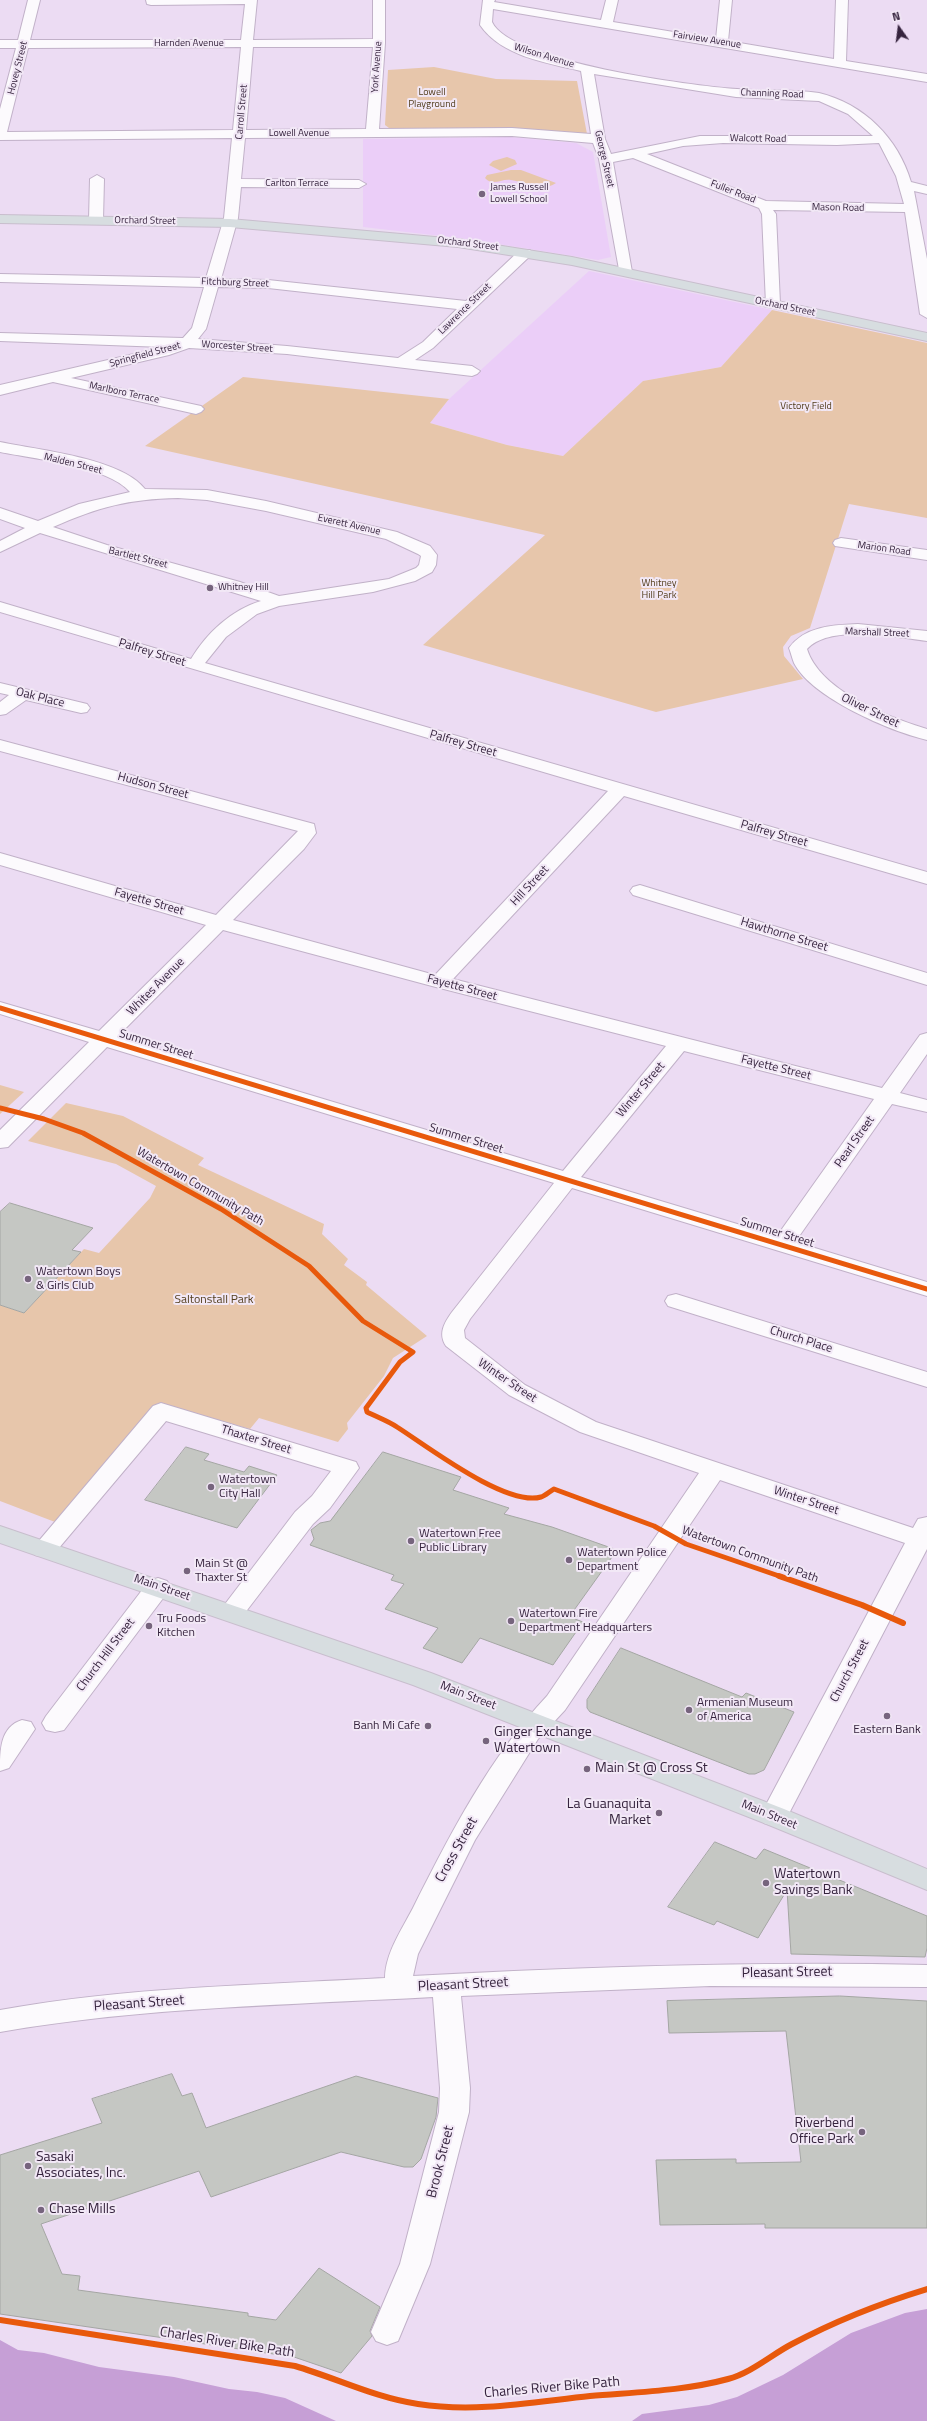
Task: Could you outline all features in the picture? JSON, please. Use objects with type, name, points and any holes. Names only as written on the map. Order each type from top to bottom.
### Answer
[{"type":"main road","name":"Orchard Street","points":[[0,219],[230,223],[409,237],[525,252],[927,336]]},
{"type":"main road","name":"Main Street","points":[[0,1534],[382,1664],[536,1722],[774,1816],[927,1880]]},
{"type":"street","name":"Hovey Street","points":[[0,135],[6,88],[23,44],[34,0]]},
{"type":"street","points":[[151,1],[251,0]]},
{"type":"street","name":"Carroll Street","points":[[230,223],[240,134],[251,0]]},
{"type":"street","name":"York Avenue","points":[[377,133],[379,0]]},
{"type":"street","points":[[606,24],[612,0]]},
{"type":"street","points":[[722,43],[726,0]]},
{"type":"street","points":[[840,63],[842,0]]},
{"type":"street","name":"Fairview Avenue","points":[[488,2],[606,24],[927,78]]},
{"type":"street","name":"Wilson Avenue","points":[[488,2],[486,25],[493,36],[503,43],[545,59],[587,69]]},
{"type":"street","name":"Harnden Avenue","points":[[0,44],[379,43]]},
{"type":"street","name":"George Street","points":[[587,69],[598,139],[606,159],[625,272]]},
{"type":"street","name":"Channing Road","points":[[587,69],[735,92],[785,93],[832,100],[863,120],[883,139],[894,156],[904,184],[911,208],[927,314]]},
{"type":"street","name":"Lowell Avenue","points":[[0,135],[512,132],[598,139]]},
{"type":"street","name":"Walcott Road","points":[[634,154],[674,143],[726,138],[840,142],[883,139]]},
{"type":"street","points":[[606,159],[634,154]]},
{"type":"street","name":"Fuller Road","points":[[634,154],[764,204],[769,214],[773,304]]},
{"type":"street","points":[[96,220],[97,179]]},
{"type":"street","name":"Carlton Terrace","points":[[235,184],[358,184]]},
{"type":"street","points":[[904,184],[927,190]]},
{"type":"street","name":"Mason Road","points":[[764,204],[792,207],[911,208]]},
{"type":"street","name":"Springfield Street","points":[[0,390],[140,358],[187,343],[199,329],[214,283],[230,223]]},
{"type":"street","name":"Lawrence Street","points":[[402,362],[428,345],[525,252]]},
{"type":"street","name":"Fitchburg Street","points":[[0,278],[299,286],[468,306]]},
{"type":"street","name":"Worcester Street","points":[[0,337],[187,343],[288,350],[472,370]]},
{"type":"street","name":"Marlboro Terrace","points":[[52,378],[196,409]]},
{"type":"street","name":"Malden Street","points":[[0,447],[93,468],[122,477],[132,483],[140,494]]},
{"type":"street","name":"Everett Avenue","points":[[0,547],[39,527],[85,507],[140,494],[178,493],[207,495],[266,506],[392,535],[410,542],[424,550],[429,555],[429,564],[424,571],[410,577],[377,586],[277,601],[261,606],[238,618],[219,633],[207,646],[195,666]]},
{"type":"street","name":"Bartlett Street","points":[[0,513],[102,548],[248,589],[277,601]]},
{"type":"street","name":"Marion Road","points":[[841,543],[927,555]]},
{"type":"street","name":"Palfrey Street","points":[[0,607],[195,666],[927,878]]},
{"type":"street","name":"Marshall Street","points":[[804,639],[821,633],[847,631],[890,632],[927,636]]},
{"type":"street","name":"Oliver Street","points":[[804,639],[798,648],[801,660],[812,673],[834,692],[870,714],[927,735]]},
{"type":"street","name":"Oak Place","points":[[0,688],[81,708]]},
{"type":"street","points":[[0,710],[22,694]]},
{"type":"street","name":"Hudson Street","points":[[0,745],[307,828]]},
{"type":"street","name":"Hill Street","points":[[439,982],[620,789]]},
{"type":"street","name":"Whites Avenue","points":[[0,1142],[298,845],[307,833],[307,828]]},
{"type":"street","name":"Fayette Street","points":[[0,858],[221,923],[439,982],[927,1106]]},
{"type":"street","name":"Hawthorne Street","points":[[640,891],[927,978]]},
{"type":"street","name":"Summer Street","points":[[0,1008],[927,1289]]},
{"type":"street","name":"Pearl Street","points":[[782,1245],[927,1039]]},
{"type":"street","name":"Winter Street","points":[[679,1044],[567,1180],[460,1317],[452,1333],[454,1341],[504,1381],[558,1413],[614,1437],[714,1470],[923,1532]]},
{"type":"street","name":"Church Place","points":[[676,1301],[927,1380]]},
{"type":"street","name":"Thaxter Street","points":[[44,1549],[161,1411],[347,1468],[322,1502],[304,1518],[232,1612]]},
{"type":"street","name":"Cross Street","points":[[399,1988],[399,1971],[404,1954],[454,1852],[536,1722],[556,1703],[714,1470]]},
{"type":"street","name":"Church Street","points":[[774,1816],[923,1532]]},
{"type":"street","name":"Church Hill Street","points":[[55,1723],[158,1587]]},
{"type":"street","points":[[0,1761],[22,1729]]},
{"type":"street","name":"Pleasant Street","points":[[0,2021],[100,2007],[399,1988],[657,1975],[849,1973],[927,1976]]},
{"type":"street","name":"Brook Street","points":[[387,2332],[415,2264],[454,2112],[455,2088],[446,1986]]},
{"type":"shaded area","name":"James Russell Lowell School","points":[[510,137],[576,143],[593,152],[611,257],[598,260],[467,239],[363,227],[363,139]]},
{"type":"shaded area","points":[[589,271],[772,310],[721,367],[643,381],[563,456],[507,445],[430,423],[449,399]]},
{"type":"shaded area","points":[[927,2309],[927,2421],[632,2421],[642,2414],[709,2405],[737,2397],[783,2375],[851,2333],[905,2313]]},
{"type":"shaded area","points":[[0,2340],[18,2350],[44,2353],[99,2367],[174,2377],[229,2389],[257,2392],[285,2398],[336,2421],[0,2421]]},
{"type":"green space","name":"Lowell Playground","points":[[434,67],[496,79],[577,81],[587,134],[530,129],[389,128],[385,125],[388,70]]},
{"type":"green space","points":[[507,157],[515,160],[517,164],[501,171],[489,165],[493,161]]},
{"type":"green space","points":[[511,170],[521,170],[556,183],[550,186],[539,187],[511,180],[491,182],[485,178],[487,175]]},
{"type":"green space","name":"Whitney Hill Park","points":[[772,310],[927,343],[927,518],[849,504],[810,628],[791,636],[783,647],[784,656],[803,679],[656,712],[423,645],[545,535],[145,446],[243,377],[449,399],[430,423],[507,445],[563,456],[643,381],[721,367]]},
{"type":"green space","points":[[0,1085],[24,1092],[0,1114]]},
{"type":"green space","name":"Saltonstall Park","points":[[66,1103],[123,1116],[204,1158],[198,1165],[324,1224],[322,1234],[348,1259],[344,1265],[367,1282],[366,1285],[427,1336],[393,1358],[384,1376],[347,1423],[348,1429],[338,1442],[259,1418],[250,1429],[158,1403],[55,1522],[0,1501],[0,1305],[24,1313],[84,1249],[99,1253],[150,1198],[156,1186],[116,1164],[28,1141]]},
{"type":"building","name":"Watertown Boys & Girls Club","points":[[10,1203],[93,1228],[72,1250],[81,1252],[24,1313],[0,1305],[0,1212]]},
{"type":"building","name":"Watertown City Hall","points":[[186,1447],[209,1454],[204,1460],[244,1472],[249,1466],[277,1475],[237,1528],[145,1500]]},
{"type":"building","points":[[383,1452],[461,1477],[453,1490],[509,1508],[504,1514],[552,1527],[617,1550],[572,1613],[578,1616],[575,1619],[583,1622],[553,1665],[480,1638],[462,1663],[423,1648],[438,1628],[385,1609],[404,1584],[391,1580],[394,1575],[310,1545],[314,1539],[311,1530],[320,1523],[330,1521]]},
{"type":"building","name":"Armenian Museum of America","points":[[621,1648],[742,1697],[746,1693],[794,1712],[764,1770],[755,1774],[749,1774],[590,1712],[587,1708],[587,1700]]},
{"type":"building","name":"Watertown Savings Bank","points":[[715,1842],[756,1859],[764,1849],[927,1916],[927,1948],[925,1957],[791,1954],[787,1890],[758,1938],[717,1921],[714,1925],[668,1907]]},
{"type":"building","name":"Riverbend Office Park","points":[[840,1996],[927,2001],[927,2228],[765,2228],[765,2224],[660,2225],[656,2160],[736,2159],[736,2163],[801,2162],[786,2031],[669,2033],[667,2001]]},
{"type":"building","name":"Chase Mills","points":[[172,2074],[182,2096],[192,2093],[206,2128],[356,2076],[438,2098],[436,2117],[421,2159],[413,2167],[404,2167],[341,2152],[211,2197],[199,2171],[41,2224],[62,2274],[80,2276],[78,2290],[248,2313],[248,2316],[276,2320],[319,2268],[380,2307],[370,2331],[372,2336],[341,2373],[294,2357],[0,2314],[0,2155],[102,2123],[92,2099]]},
{"type":"cycle path","points":[[0,1008],[927,1289]]},
{"type":"cycle path","name":"Watertown Community Path","points":[[0,1108],[44,1119],[83,1133],[221,1209],[309,1266],[363,1321],[413,1352],[400,1362],[391,1377],[366,1408],[367,1412],[388,1422],[477,1478],[501,1490],[522,1497],[541,1497],[554,1489],[654,1526],[686,1544],[862,1605],[903,1623]]},
{"type":"cycle path","name":"Charles River Bike Path","points":[[0,2320],[212,2352],[241,2359],[295,2366],[333,2377],[371,2393],[417,2404],[445,2407],[523,2405],[562,2399],[677,2388],[729,2379],[745,2372],[792,2344],[846,2319],[897,2298],[927,2289]]},
{"type":"place","name":"James Russell Lowell School","points":[[482,194]]},
{"type":"place","name":"Whitney Hill","points":[[210,588]]},
{"type":"place","name":"Watertown Boys & Girls Club","points":[[28,1279]]},
{"type":"place","name":"Watertown City Hall","points":[[211,1487]]},
{"type":"place","name":"Watertown Free Public Library","points":[[411,1541]]},
{"type":"place","name":"Watertown Police Department","points":[[569,1560]]},
{"type":"place","name":"Main St @ Thaxter St","points":[[187,1571]]},
{"type":"place","name":"Watertown Fire Department Headquarters","points":[[511,1621]]},
{"type":"place","name":"Tru Foods Kitchen","points":[[149,1626]]},
{"type":"place","name":"Armenian Museum of America","points":[[689,1710]]},
{"type":"place","name":"Eastern Bank","points":[[887,1716]]},
{"type":"place","name":"Banh Mi Cafe","points":[[428,1726]]},
{"type":"place","name":"Ginger Exchange Watertown","points":[[486,1741]]},
{"type":"place","name":"Main St @ Cross St","points":[[587,1769]]},
{"type":"place","name":"La Guanaquita Market","points":[[659,1813]]},
{"type":"place","name":"Watertown Savings Bank","points":[[766,1883]]},
{"type":"place","name":"Riverbend Office Park","points":[[862,2132]]},
{"type":"place","name":"Sasaki Associates, Inc.","points":[[28,2166]]},
{"type":"place","name":"Chase Mills","points":[[41,2210]]},
{"type":"park label","name":"Victory Field","points":[[806,407]]}]
